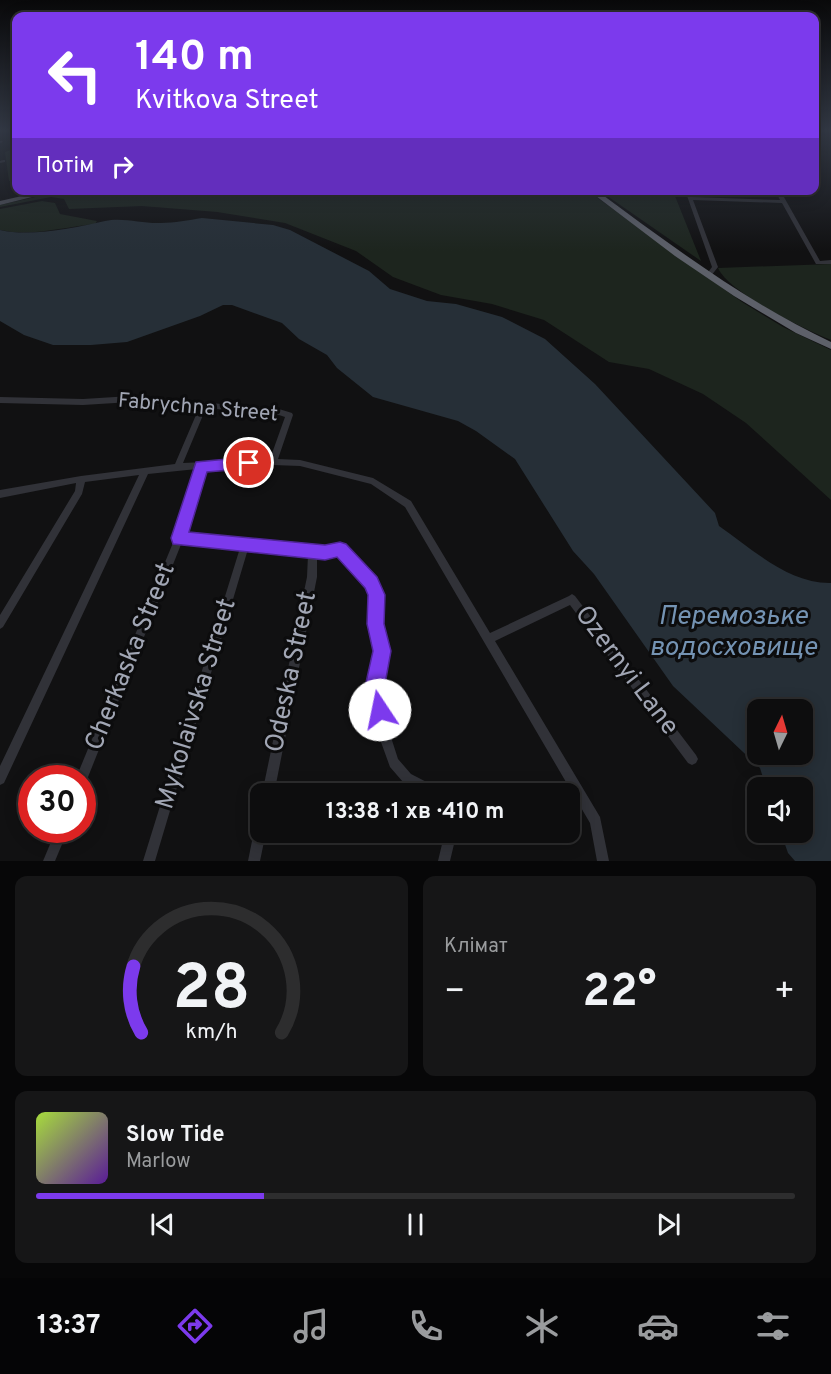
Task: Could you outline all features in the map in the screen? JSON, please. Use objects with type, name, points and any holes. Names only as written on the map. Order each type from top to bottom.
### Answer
[{"type":"highway","points":[[598,195],[765,312],[831,346]]},
{"type":"main road","points":[[0,203],[36,195]]},
{"type":"street","points":[[689,195],[715,267],[709,274]]},
{"type":"street","points":[[780,195],[818,263],[831,262]]},
{"type":"street","points":[[690,198],[784,202]]},
{"type":"street","name":"Fabrychna Street","points":[[0,400],[83,402],[131,399],[279,412],[289,415],[273,462]]},
{"type":"street","points":[[178,467],[203,406]]},
{"type":"street","points":[[0,494],[81,479],[178,467],[273,462],[300,463],[373,481],[408,504],[596,821],[603,861]]},
{"type":"street","name":"Cherkaska Street","points":[[87,765],[179,538],[202,466]]},
{"type":"street","points":[[0,779],[145,471]]},
{"type":"street","points":[[0,624],[79,492],[81,479]]},
{"type":"street","points":[[179,538],[325,553],[340,549],[371,583],[376,595],[375,624],[382,651],[373,696],[380,710],[383,731],[394,763],[407,778],[417,783]]},
{"type":"street","name":"Mykolaivska Street","points":[[149,861],[245,546]]},
{"type":"street","name":"Odeska Street","points":[[270,783],[312,576],[312,551]]},
{"type":"street","name":"Ozernyi Lane","points":[[488,639],[572,599],[692,759]]},
{"type":"street","points":[[49,861],[57,843]]},
{"type":"street","points":[[254,861],[258,843]]},
{"type":"street","points":[[444,861],[448,843]]},
{"type":"shaded area","points":[[8,170],[12,170],[12,181],[9,181]]},
{"type":"shaded area","points":[[44,195],[594,195],[742,302],[783,327],[831,350],[831,500],[746,423],[703,394],[649,369],[609,362],[544,320],[492,304],[441,295],[393,277],[356,251],[285,223],[217,212],[142,206],[69,209],[64,199],[51,197],[0,207],[0,205]]},
{"type":"shaded area","points":[[606,195],[675,195],[701,261]]},
{"type":"shaded area","points":[[42,201],[55,203],[60,214],[97,221],[95,224],[36,232],[0,230],[0,209]]},
{"type":"shaded area","points":[[831,264],[831,340],[786,319],[751,299],[725,278],[718,268]]},
{"type":"water","name":"Перемозьке водосховище","points":[[202,218],[273,225],[290,230],[369,271],[390,289],[427,301],[456,304],[502,317],[545,339],[595,384],[715,513],[719,526],[772,564],[800,578],[831,583],[831,861],[795,861],[788,853],[784,843],[813,843],[813,777],[763,777],[757,765],[813,765],[813,699],[747,699],[747,756],[673,686],[594,574],[573,551],[515,459],[476,431],[458,421],[373,397],[337,368],[327,355],[299,339],[282,323],[232,305],[223,305],[200,316],[127,342],[91,345],[53,345],[24,335],[0,321],[0,230],[39,232],[112,220],[147,223]]},
{"type":"route","points":[[249,463],[202,466],[179,538],[325,553],[340,549],[371,583],[376,595],[375,624],[382,651],[373,696],[380,710]]}]
